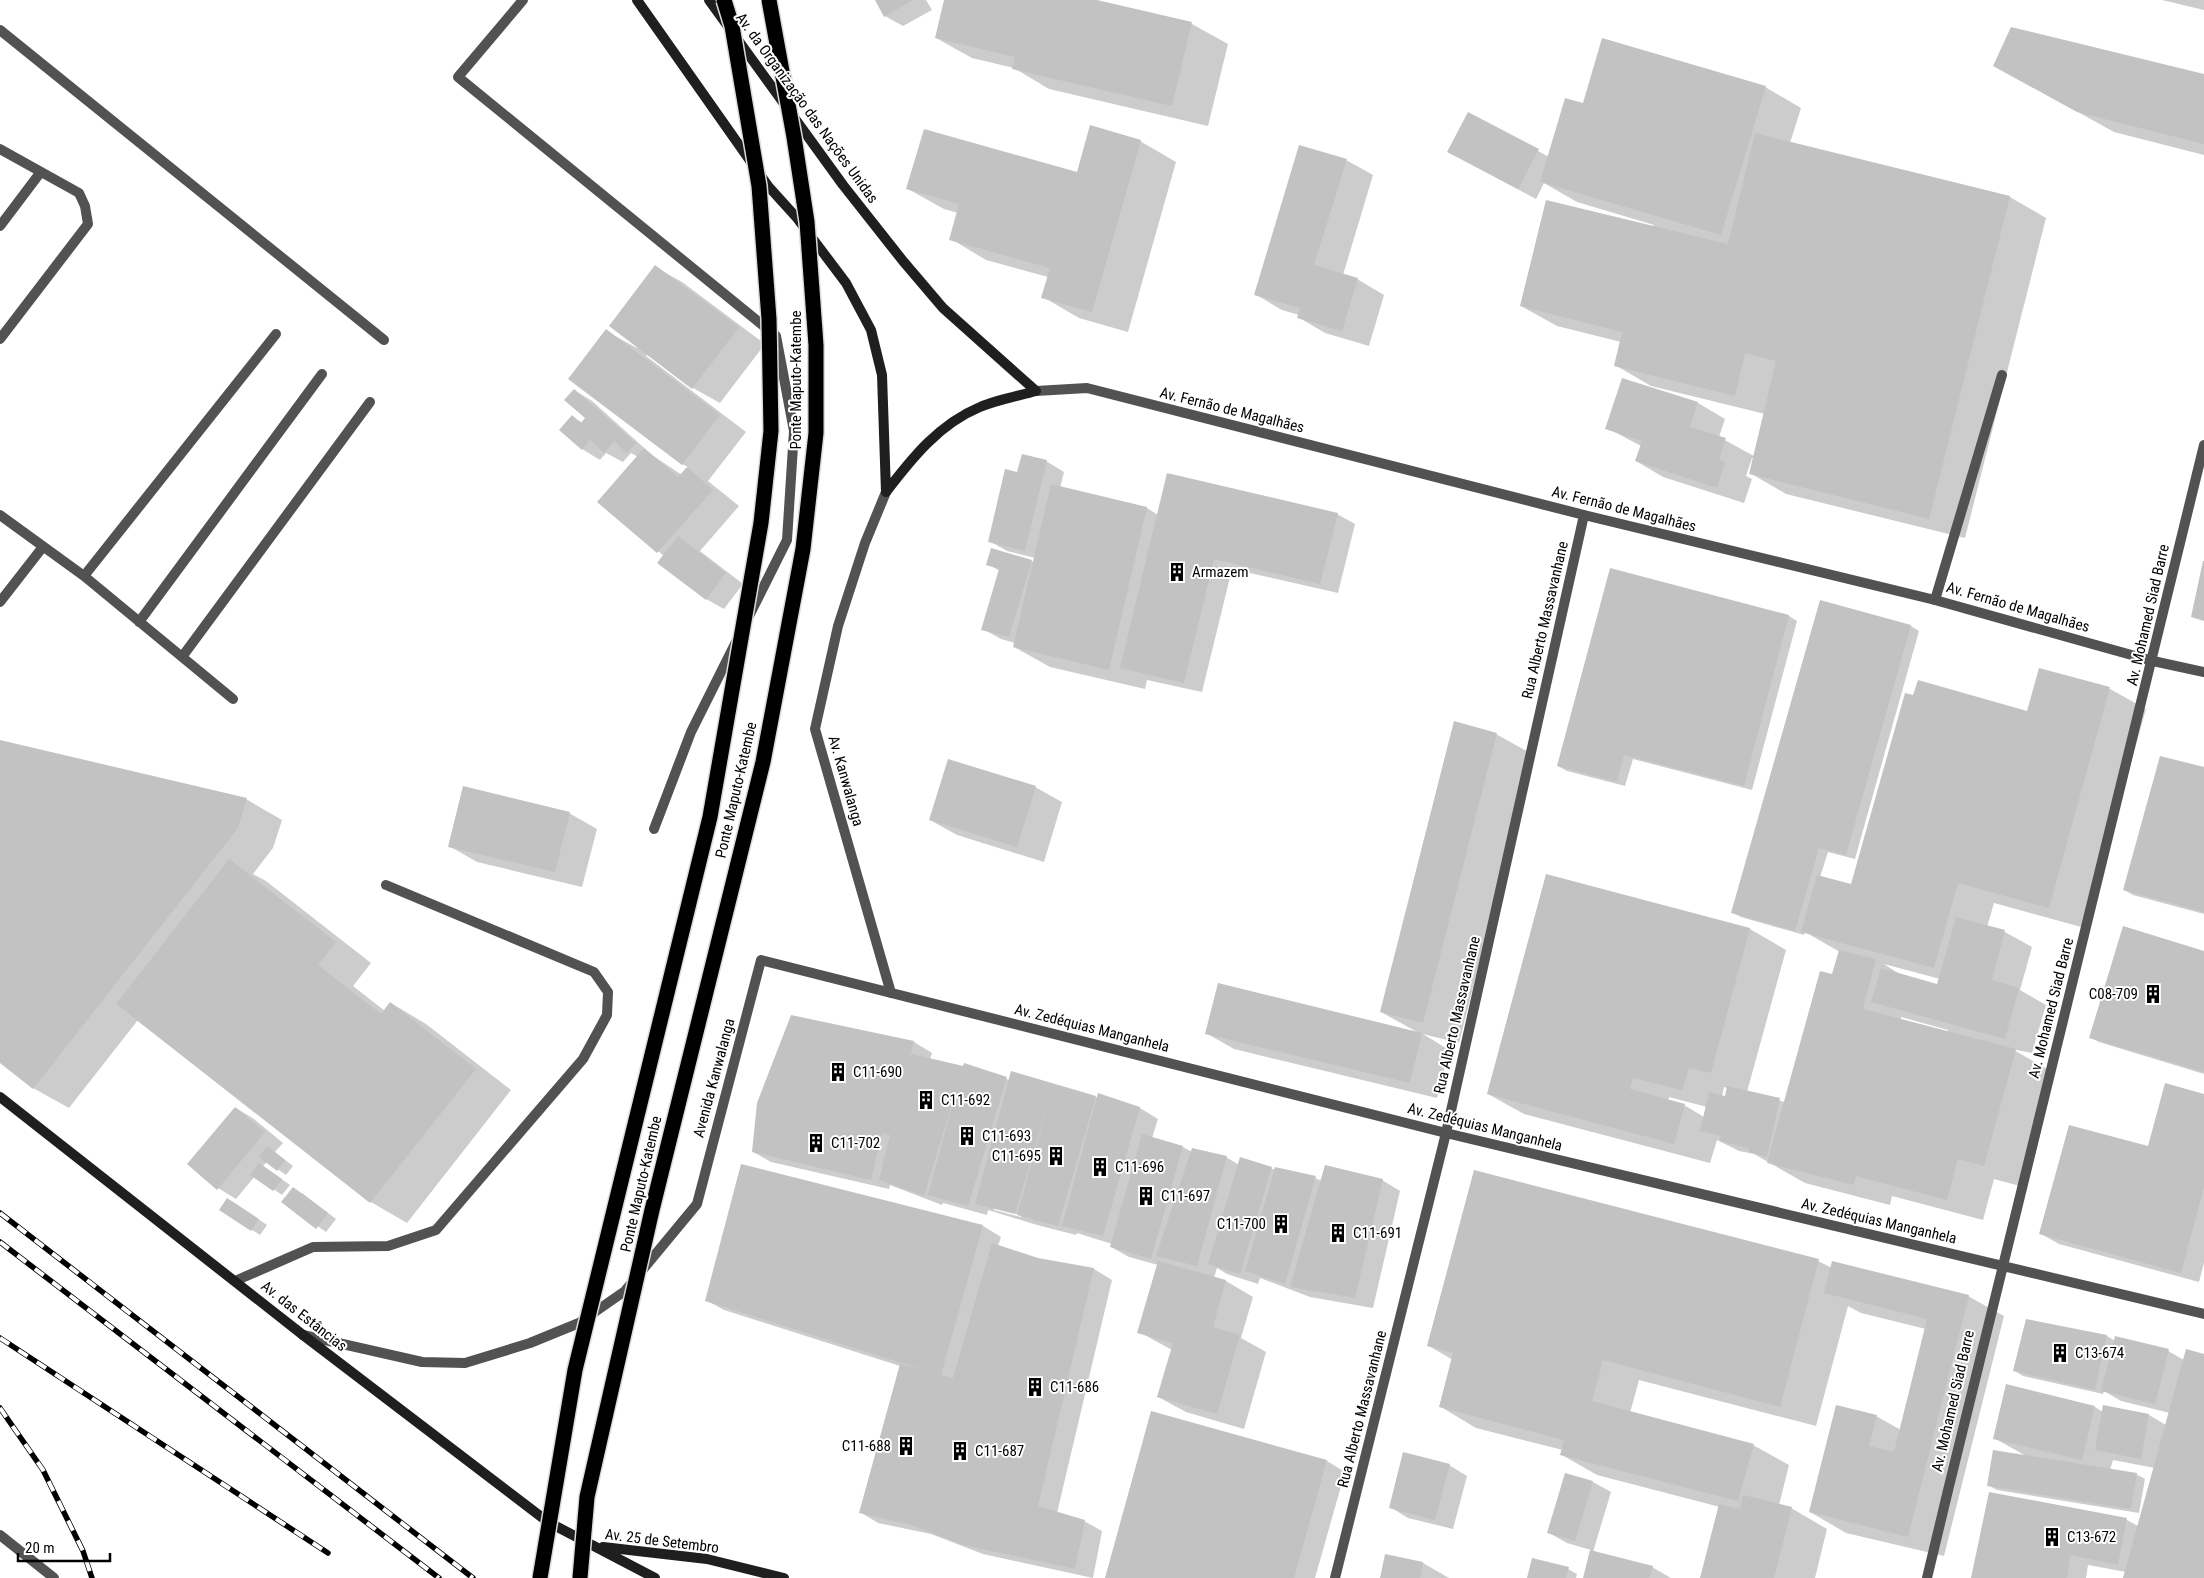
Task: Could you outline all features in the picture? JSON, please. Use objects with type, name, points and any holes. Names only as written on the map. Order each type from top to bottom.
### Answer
[{"type":"highway","name":"Ponte Maputo-Katembe","points":[[540,1578],[575,1370],[710,817],[761,523],[771,431],[769,320],[759,186],[732,26],[724,0]]},
{"type":"highway","name":"Ponte Maputo-Katembe","points":[[580,1578],[587,1497],[655,1200],[762,762],[803,549],[816,432],[816,345],[807,222],[794,136],[768,0]]},
{"type":"main road","name":"Av. da Organização das Nações Unidas","points":[[708,0],[822,157],[881,234],[943,308],[1036,391]]},
{"type":"main road","points":[[637,2],[768,186],[797,218],[846,283],[871,330],[882,374],[886,492]]},
{"type":"main road","points":[[886,492],[919,449],[952,423],[980,407],[1036,391]]},
{"type":"main road","name":"Av. das Estâncias","points":[[0,1097],[5,1105],[548,1522],[597,1547]]},
{"type":"main road","name":"Av. 25 de Setembro","points":[[597,1547],[655,1578]]},
{"type":"main road","name":"Av. 25 de Setembro","points":[[597,1547],[707,1559],[784,1578]]},
{"type":"street","points":[[523,0],[458,77],[776,336],[794,431],[787,540],[691,732],[654,830]]},
{"type":"street","points":[[0,30],[384,340]]},
{"type":"street","points":[[0,149],[79,194],[86,206],[88,224],[0,338]]},
{"type":"street","points":[[0,226],[40,173]]},
{"type":"street","points":[[84,576],[276,334]]},
{"type":"street","points":[[139,622],[322,374]]},
{"type":"street","points":[[1935,600],[2002,375]]},
{"type":"street","name":"Av. Fernão de Magalhães","points":[[1036,391],[1087,388],[1584,515],[1935,600],[2153,661],[2204,672]]},
{"type":"street","points":[[182,657],[370,402]]},
{"type":"street","name":"Av. Mohamed Siad Barre","points":[[1927,1578],[2001,1266],[2153,661],[2204,445]]},
{"type":"street","name":"Av. Kanwalanga","points":[[886,492],[865,543],[838,626],[815,729],[891,993]]},
{"type":"street","points":[[0,515],[42,548],[84,576],[232,698]]},
{"type":"street","name":"Rua Alberto Massavanhane","points":[[1335,1578],[1446,1133],[1584,515]]},
{"type":"street","points":[[0,602],[42,548]]},
{"type":"street","points":[[235,1281],[313,1247],[388,1246],[436,1230],[583,1059],[607,1015],[608,992],[594,972],[386,885]]},
{"type":"street","name":"Av. Zedéquias Manganhela","points":[[761,960],[1446,1133],[2204,1314]]},
{"type":"street","name":"Avenida Kanwalanga","points":[[303,1335],[422,1362],[465,1363],[530,1343],[579,1323],[625,1291],[696,1204],[761,960]]},
{"type":"street","points":[[0,1535],[54,1578]]},
{"type":"building","points":[[875,0],[913,0],[884,17]]},
{"type":"building","points":[[944,0],[1097,0],[1192,22],[1172,106],[1012,69],[1015,57],[935,38]]},
{"type":"building","points":[[2011,27],[2204,74],[2204,144],[2077,112],[1993,66]]},
{"type":"building","points":[[1602,38],[1766,86],[1721,235],[1540,182],[1565,98],[1583,103]]},
{"type":"building","points":[[1468,112],[1539,149],[1518,189],[1447,152]]},
{"type":"building","points":[[1090,125],[1141,140],[1092,312],[1041,298],[1050,268],[949,240],[959,204],[906,189],[924,129],[1077,172]]},
{"type":"building","points":[[1755,133],[2010,196],[1929,519],[1749,474],[1776,361],[1745,353],[1735,396],[1614,366],[1622,332],[1520,306],[1546,200],[1728,244]]},
{"type":"building","points":[[1299,145],[1347,159],[1314,265],[1358,278],[1342,331],[1297,318],[1300,308],[1254,295]]},
{"type":"building","points":[[655,265],[739,327],[692,389],[609,326]]},
{"type":"building","points":[[606,329],[720,415],[682,465],[568,379]]},
{"type":"building","points":[[1622,378],[1698,402],[1690,427],[1726,438],[1719,460],[1725,462],[1717,488],[1635,461],[1642,441],[1605,429]]},
{"type":"building","points":[[574,389],[636,443],[627,453],[614,441],[604,453],[590,440],[582,450],[559,430],[572,415],[581,423],[585,418],[564,400]]},
{"type":"building","points":[[644,448],[678,477],[687,467],[713,490],[657,553],[597,502]]},
{"type":"building","points":[[1022,454],[1047,460],[1025,551],[988,542],[1005,469],[1017,472]]},
{"type":"building","name":"Armazem","points":[[1167,473],[1338,513],[1320,584],[1214,559],[1184,683],[1120,668]]},
{"type":"building","points":[[1051,484],[1147,507],[1109,670],[1013,647]]},
{"type":"building","points":[[678,536],[726,573],[706,600],[657,563]]},
{"type":"building","points":[[991,548],[1032,560],[1009,637],[981,630],[999,569],[986,565]]},
{"type":"building","points":[[2204,561],[2204,621],[2191,617]]},
{"type":"building","points":[[1610,568],[1789,615],[1744,786],[1624,755],[1617,782],[1557,766]]},
{"type":"building","points":[[1820,600],[1911,625],[1846,855],[1819,848],[1795,931],[1731,913]]},
{"type":"building","points":[[2039,668],[2110,687],[2049,908],[1958,883],[1934,968],[1801,932],[1817,875],[1851,884],[1905,693],[1913,695],[1918,680],[2027,711]]},
{"type":"building","points":[[1454,721],[1497,733],[1423,1023],[1380,1012]]},
{"type":"building","points":[[0,740],[247,798],[238,828],[33,1089],[0,1063]]},
{"type":"building","points":[[2160,756],[2204,767],[2204,912],[2123,890]]},
{"type":"building","points":[[948,759],[1036,786],[1017,847],[929,820]]},
{"type":"building","points":[[463,786],[570,812],[555,872],[448,847]]},
{"type":"building","points":[[229,859],[336,942],[318,965],[381,1014],[390,1002],[476,1069],[370,1203],[116,1004]]},
{"type":"building","points":[[1546,874],[1750,928],[1711,1073],[1689,1068],[1682,1090],[1633,1078],[1630,1089],[1685,1104],[1674,1144],[1487,1094]]},
{"type":"building","points":[[1956,917],[2005,930],[1992,980],[2019,988],[2005,1039],[1871,1002],[1881,968],[1937,984]]},
{"type":"building","name":"C08-709","points":[[2123,926],[2204,951],[2204,1072],[2089,1038]]},
{"type":"building","points":[[1839,950],[1876,959],[1863,1009],[2016,1049],[1984,1166],[1958,1159],[1947,1200],[1856,1176],[1854,1185],[1767,1163],[1820,971],[1832,974]]},
{"type":"building","points":[[1218,983],[1422,1033],[1410,1083],[1205,1034]]},
{"type":"building","points":[[791,1015],[914,1041],[909,1061],[912,1054],[963,1066],[964,1063],[1007,1077],[968,1206],[928,1195],[957,1087],[924,1196],[879,1180],[890,1135],[882,1133],[871,1180],[752,1152],[757,1103]]},
{"type":"building","points":[[1011,1071],[1096,1096],[1058,1226],[1017,1215],[1053,1088],[1015,1214],[975,1204]]},
{"type":"building","points":[[2165,1083],[2204,1094],[2204,1187],[2181,1273],[2039,1234],[2069,1125],[2148,1146]]},
{"type":"building","points":[[1727,1086],[1780,1098],[1767,1157],[1749,1152],[1749,1148],[1720,1141],[1721,1136],[1700,1131],[1709,1092],[1725,1096]]},
{"type":"building","name":"C11-696","points":[[1098,1093],[1140,1107],[1103,1236],[1062,1226]]},
{"type":"building","points":[[235,1107],[265,1132],[217,1190],[187,1164]]},
{"type":"building","name":"C11-697","points":[[1142,1134],[1183,1146],[1151,1259],[1110,1247]]},
{"type":"building","points":[[267,1146],[285,1160],[277,1171],[259,1157]]},
{"type":"building","points":[[1192,1148],[1227,1156],[1197,1266],[1156,1256]]},
{"type":"building","points":[[1240,1157],[1272,1167],[1240,1274],[1208,1264]]},
{"type":"building","points":[[259,1163],[282,1179],[273,1191],[250,1175]]},
{"type":"building","points":[[741,1164],[983,1225],[941,1375],[953,1378],[992,1243],[1038,1258],[1094,1268],[1038,1506],[1085,1520],[1075,1569],[963,1545],[911,1525],[859,1513],[900,1364],[927,1371],[705,1301]]},
{"type":"building","name":"C11-691","points":[[1325,1165],[1383,1179],[1355,1298],[1290,1287]]},
{"type":"building","name":"C11-700","points":[[1275,1167],[1316,1176],[1285,1284],[1245,1271]]},
{"type":"building","points":[[1474,1170],[1819,1259],[1780,1407],[1603,1360],[1592,1401],[1754,1444],[1738,1501],[1560,1455],[1564,1440],[1439,1407],[1453,1353],[1427,1346]]},
{"type":"building","points":[[293,1187],[328,1213],[316,1229],[281,1202]]},
{"type":"building","points":[[227,1198],[259,1219],[251,1231],[219,1210]]},
{"type":"building","points":[[1158,1261],[1226,1280],[1213,1327],[1240,1335],[1217,1414],[1157,1397],[1173,1343],[1137,1333]]},
{"type":"building","points":[[1832,1261],[1969,1295],[1908,1537],[1809,1512],[1836,1405],[1877,1415],[1869,1446],[1894,1452],[1927,1319],[1824,1293]]},
{"type":"building","name":"C13-674","points":[[2026,1319],[2107,1335],[2095,1390],[2013,1371]]},
{"type":"building","points":[[2115,1336],[2169,1349],[2155,1404],[2101,1391]]},
{"type":"building","points":[[2186,1349],[2204,1354],[2204,1578],[2123,1578]]},
{"type":"building","points":[[2006,1384],[2095,1406],[2082,1460],[1993,1439]]},
{"type":"building","points":[[2103,1405],[2149,1414],[2141,1459],[2095,1450]]},
{"type":"building","points":[[1151,1411],[1327,1460],[1294,1578],[1105,1578]]},
{"type":"building","points":[[1993,1450],[2137,1473],[2131,1509],[1987,1486]]},
{"type":"building","points":[[1403,1452],[1450,1464],[1435,1520],[1389,1508]]},
{"type":"building","points":[[1565,1473],[1593,1481],[1575,1541],[1547,1533]]},
{"type":"building","name":"C13-672","points":[[1989,1492],[2127,1518],[2118,1565],[2070,1555],[2067,1578],[1971,1578]]},
{"type":"building","points":[[1743,1495],[1792,1507],[1774,1578],[1700,1578],[1719,1504],[1740,1509]]},
{"type":"building","points":[[1590,1550],[1653,1566],[1649,1578],[1583,1578]]},
{"type":"building","points":[[1385,1554],[1423,1562],[1420,1578],[1380,1578]]},
{"type":"building","points":[[1532,1558],[1569,1567],[1566,1578],[1527,1578]]},
{"type":"railway","points":[[0,1213],[473,1578]]},
{"type":"railway","points":[[0,1242],[439,1578]]},
{"type":"railway","points":[[0,1338],[328,1553]]},
{"type":"railway","points":[[0,1408],[43,1470],[83,1551],[92,1578]]},
{"type":"place","name":"Armazem","points":[[1177,572]]},
{"type":"place","name":"C08-709","points":[[2153,994]]},
{"type":"place","name":"C11-690","points":[[838,1072]]},
{"type":"place","name":"C11-692","points":[[926,1100]]},
{"type":"place","name":"C11-693","points":[[967,1136]]},
{"type":"place","name":"C11-702","points":[[816,1143]]},
{"type":"place","name":"C11-695","points":[[1056,1156]]},
{"type":"place","name":"C11-696","points":[[1100,1167]]},
{"type":"place","name":"C11-697","points":[[1146,1196]]},
{"type":"place","name":"C11-700","points":[[1281,1224]]},
{"type":"place","name":"C11-691","points":[[1338,1233]]},
{"type":"place","name":"C13-674","points":[[2060,1353]]},
{"type":"place","name":"C11-686","points":[[1035,1387]]},
{"type":"place","name":"C11-688","points":[[906,1446]]},
{"type":"place","name":"C11-687","points":[[960,1451]]},
{"type":"place","name":"C13-672","points":[[2052,1537]]}]
